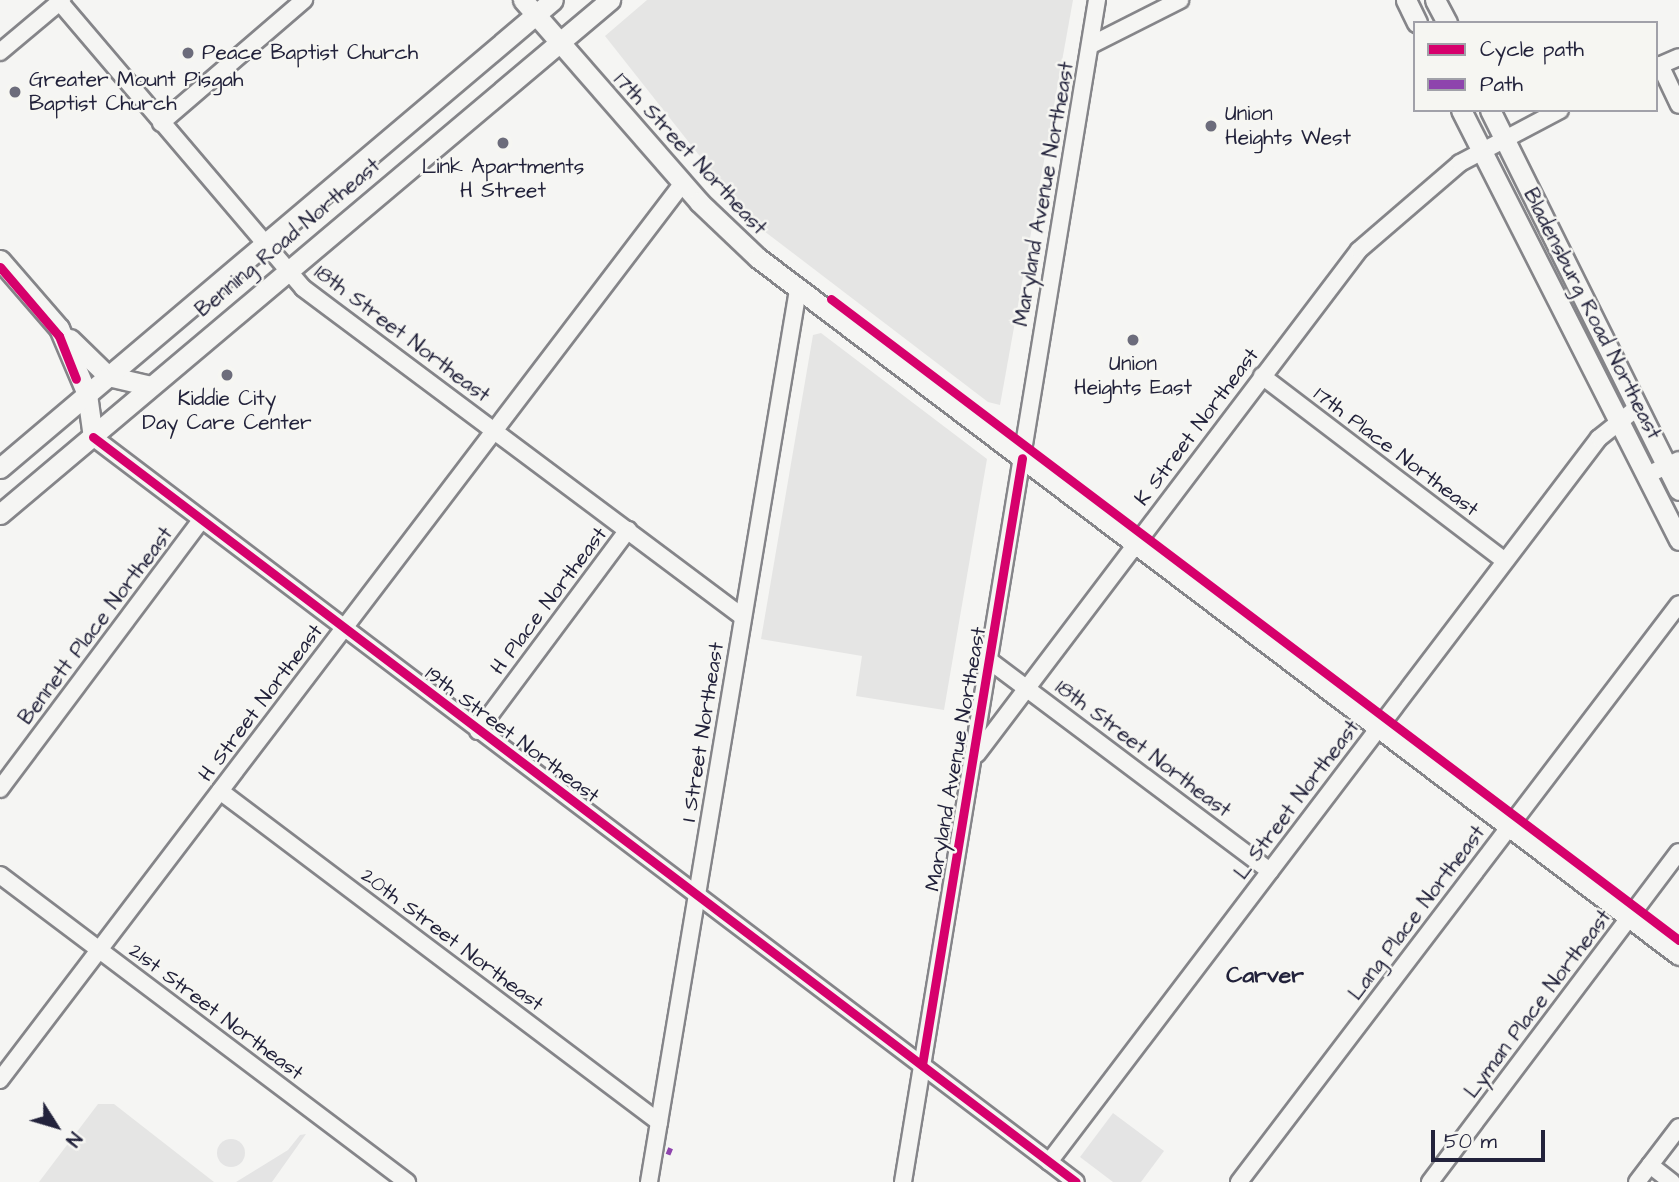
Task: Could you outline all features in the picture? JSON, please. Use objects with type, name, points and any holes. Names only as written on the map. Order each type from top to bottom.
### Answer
[{"type":"main road","name":"Benning Road Northeast","points":[[0,468],[265,245],[529,8],[553,0]]},
{"type":"main road","name":"Benning Road Northeast","points":[[0,514],[558,41],[610,0]]},
{"type":"main road","points":[[1406,0],[1416,21]]},
{"type":"main road","name":"17th Street Northeast","points":[[529,8],[728,233],[798,290],[1679,955]]},
{"type":"main road","name":"Bladensburg Road Northeast","points":[[1462,112],[1620,417],[1679,540]]},
{"type":"main road","name":"Bladensburg Road Northeast","points":[[1491,112],[1638,407],[1673,463],[1679,490]]},
{"type":"main road","points":[[0,260],[59,328],[108,376],[151,386]]},
{"type":"main road","points":[[59,328],[87,394],[93,437]]},
{"type":"street","points":[[161,123],[304,0]]},
{"type":"street","name":"Maryland Avenue Northeast","points":[[903,1182],[975,758],[1097,0]]},
{"type":"street","points":[[1091,45],[1180,0]]},
{"type":"street","points":[[0,52],[60,1]]},
{"type":"street","name":"18th Street Northeast","points":[[60,1],[287,270],[743,617]]},
{"type":"street","points":[[1679,57],[1658,66],[1679,105]]},
{"type":"street","name":"K Street Northeast","points":[[975,758],[1262,376],[1371,238],[1481,151],[1556,112]]},
{"type":"street","name":"H Street Northeast","points":[[0,1080],[682,184]]},
{"type":"street","name":"I Street Northeast","points":[[649,1182],[798,290]]},
{"type":"street","name":"17th Place Northeast","points":[[1262,376],[1505,561]]},
{"type":"street","name":"L Street Northeast","points":[[1049,1162],[1505,561],[1620,417],[1638,407]]},
{"type":"street","name":"19th Street Northeast","points":[[93,437],[200,522],[1076,1182]]},
{"type":"street","points":[[1647,475],[1673,463]]},
{"type":"street","name":"Bennett Place Northeast","points":[[0,789],[200,522]]},
{"type":"street","name":"H Place Northeast","points":[[478,731],[628,530]]},
{"type":"street","name":"Lang Place Northeast","points":[[1239,1182],[1679,604]]},
{"type":"street","name":"18th Street Northeast","points":[[990,661],[1270,871]]},
{"type":"street","name":"20th Street Northeast","points":[[220,791],[659,1122]]},
{"type":"street","name":"Lyman Place Northeast","points":[[1430,1182],[1679,852]]},
{"type":"street","name":"21st Street Northeast","points":[[0,875],[407,1182]]},
{"type":"street","points":[[1637,1182],[1679,1127]]},
{"type":"street","points":[[1650,1165],[1672,1182]]},
{"type":"shaded area","points":[[647,0],[1073,0],[1000,405],[988,402],[751,221],[605,36]]},
{"type":"shaded area","points":[[821,333],[987,459],[944,710],[856,696],[862,656],[761,639],[813,335]]},
{"type":"shaded area","points":[[98,1104],[114,1104],[214,1182],[39,1182]]},
{"type":"shaded area","points":[[1113,1113],[1164,1151],[1141,1182],[1113,1182],[1080,1157]]},
{"type":"shaded area","points":[[306,1134],[272,1182],[236,1182],[288,1150],[300,1135]]},
{"type":"shaded area","points":[[231,1139],[241,1143],[245,1153],[241,1163],[231,1167],[221,1163],[217,1153],[221,1143]]},
{"type":"marked path","points":[[667,1150],[672,1152]]},
{"type":"cycle path","points":[[0,267],[59,336],[76,379]]},
{"type":"cycle path","points":[[831,299],[1679,940]]},
{"type":"cycle path","points":[[93,437],[1076,1182]]},
{"type":"cycle path","points":[[922,1065],[1022,458]]},
{"type":"place","name":"Peace Baptist Church","points":[[188,53]]},
{"type":"place","name":"Greater Mount Pisgah Baptist Church","points":[[15,92]]},
{"type":"place","name":"Union Heights West","points":[[1211,126]]},
{"type":"place","name":"Link Apartments H Street","points":[[503,143]]},
{"type":"place","name":"Union Heights East","points":[[1133,340]]},
{"type":"place","name":"Kiddie City Day Care Center","points":[[227,375]]},
{"type":"district","name":"Carver","points":[[1265,975]]}]
